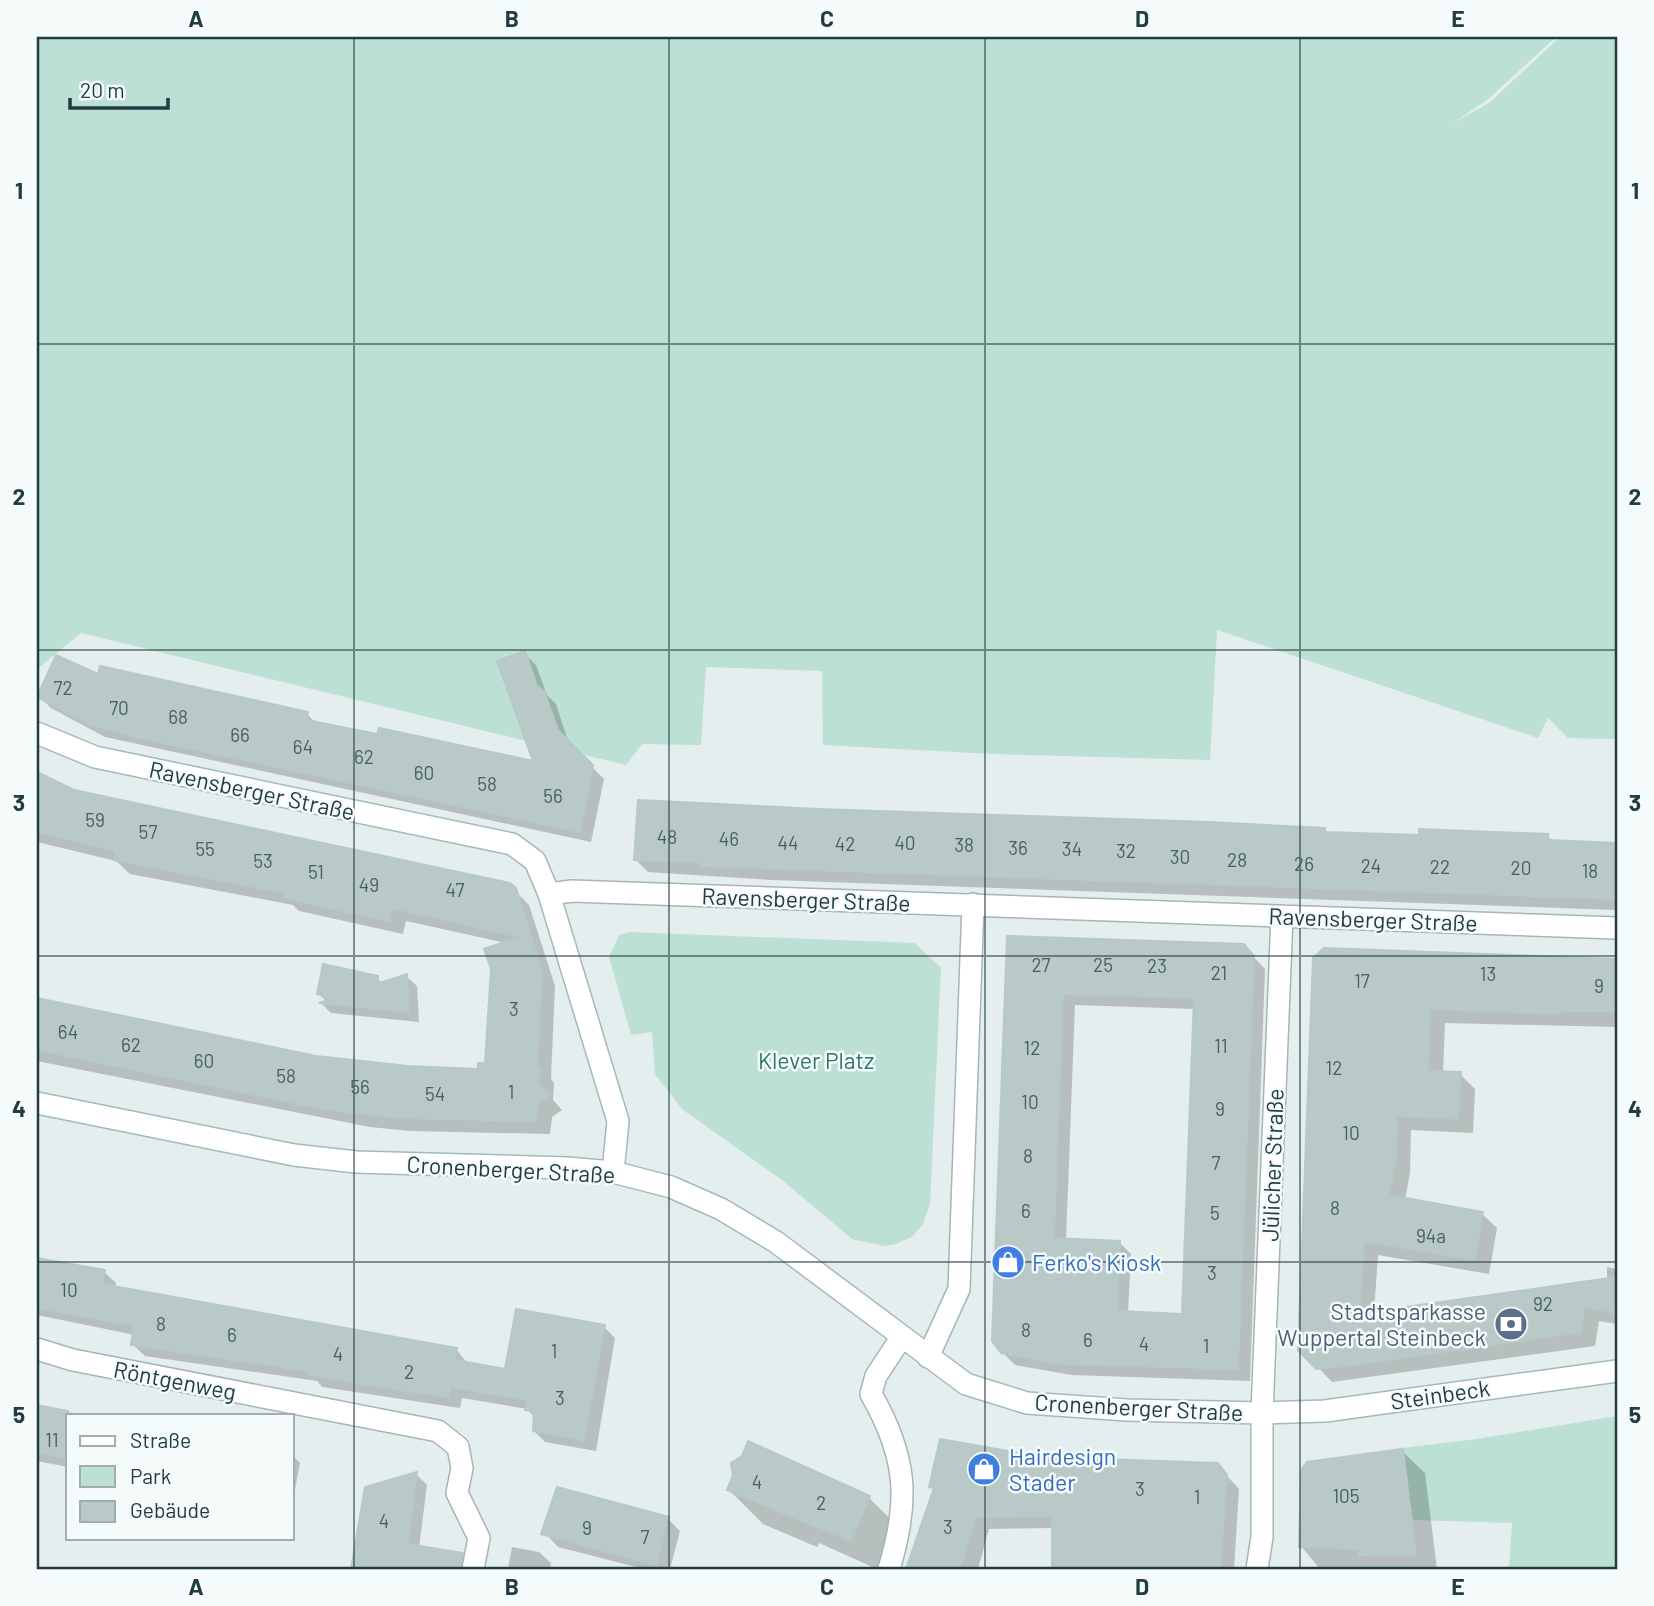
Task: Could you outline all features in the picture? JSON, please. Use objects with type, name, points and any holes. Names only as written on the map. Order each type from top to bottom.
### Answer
[{"type":"street","name":"Ravensberger Straße","points":[[37,733],[95,757],[512,844],[536,861],[549,894],[572,891],[1617,928]]},
{"type":"street","points":[[549,894],[618,1121],[613,1172]]},
{"type":"street","points":[[928,1357],[959,1289],[973,904]]},
{"type":"street","name":"Jülicher Straße","points":[[1257,1569],[1262,1537],[1262,1413],[1282,916]]},
{"type":"street","name":"Cronenberger Straße","points":[[37,1102],[294,1155],[356,1162],[613,1172],[671,1187],[721,1209],[776,1242],[966,1384],[1027,1403],[1067,1408],[1262,1413]]},
{"type":"street","points":[[889,1569],[900,1535],[903,1494],[891,1429],[871,1394],[876,1376],[901,1338]]},
{"type":"street","name":"Röntgenweg","points":[[37,1349],[72,1360],[438,1431],[458,1447],[462,1468],[457,1493],[478,1538],[473,1569]]},
{"type":"street","name":"Steinbeck","points":[[1262,1413],[1325,1411],[1617,1371]]},
{"type":"green space","points":[[37,37],[1556,37],[1487,100],[1453,123],[1489,103],[1560,37],[1617,37],[1617,739],[1568,738],[1548,718],[1538,738],[1217,630],[1210,760],[991,754],[823,745],[822,671],[706,667],[701,745],[642,744],[626,765],[81,633],[37,669]]},
{"type":"green space","name":"Klever Platz","points":[[630,932],[915,943],[941,968],[930,1204],[923,1224],[913,1236],[884,1246],[852,1239],[782,1180],[683,1110],[655,1074],[652,1032],[631,1035],[609,957],[619,935]]},
{"type":"green space","points":[[1617,1416],[1617,1569],[1509,1569],[1512,1523],[1413,1520],[1402,1448]]},
{"type":"building","points":[[525,651],[537,686],[544,691],[558,730],[593,765],[580,832],[140,738],[90,725],[37,697],[56,655],[98,674],[100,666],[308,712],[306,720],[377,734],[379,728],[533,761],[497,661]]},
{"type":"building","points":[[37,772],[74,790],[510,883],[516,888],[542,971],[537,1067],[541,1067],[539,1084],[549,1095],[538,1103],[537,1121],[395,1118],[323,1109],[37,1050],[37,998],[316,1056],[408,1066],[478,1069],[478,1063],[485,1063],[491,969],[484,949],[520,937],[392,908],[389,921],[283,898],[284,893],[114,860],[116,851],[37,832]]},
{"type":"building","points":[[638,800],[1209,822],[1325,828],[1325,832],[1419,835],[1419,829],[1548,834],[1548,840],[1617,843],[1617,899],[699,866],[699,862],[634,860]]},
{"type":"building","points":[[1007,936],[1244,944],[1254,956],[1238,1369],[1059,1364],[1001,1353],[992,1341]],"holes":[[[1063,994],[1194,998],[1182,1314],[1117,1311],[1120,1241],[1054,1238]]]},
{"type":"building","points":[[1324,948],[1617,959],[1617,1011],[1560,1011],[1560,1014],[1430,1009],[1428,1071],[1461,1072],[1458,1119],[1397,1116],[1396,1157],[1389,1195],[1483,1212],[1475,1260],[1364,1241],[1360,1310],[1384,1310],[1617,1277],[1617,1313],[1585,1307],[1581,1332],[1346,1366],[1316,1369],[1298,1350],[1313,958]]},
{"type":"building","points":[[323,964],[378,976],[377,984],[407,974],[409,1012],[319,1003],[332,999],[317,994]]},
{"type":"building","points":[[37,1258],[105,1270],[102,1284],[457,1348],[455,1360],[505,1369],[516,1309],[605,1325],[584,1440],[533,1431],[534,1412],[525,1410],[527,1400],[450,1387],[449,1397],[405,1391],[309,1375],[309,1371],[131,1345],[134,1326],[37,1308]]},
{"type":"building","points":[[37,1405],[68,1411],[66,1458],[37,1452]]},
{"type":"building","points":[[940,1439],[1042,1457],[1218,1463],[1227,1475],[1220,1569],[1052,1569],[1052,1516],[976,1517],[960,1569],[906,1569],[934,1488],[929,1487]]},
{"type":"building","points":[[748,1441],[870,1496],[851,1541],[727,1490],[733,1475],[731,1463],[742,1456]]},
{"type":"building","points":[[1403,1449],[1416,1556],[1359,1555],[1359,1549],[1299,1547],[1301,1470],[1307,1462]]},
{"type":"building","points":[[417,1472],[408,1544],[463,1553],[460,1569],[351,1569],[365,1487]]},
{"type":"building","points":[[557,1487],[669,1517],[656,1565],[541,1534]]},
{"type":"place","name":"Ferko's Kiosk","points":[[1008,1262]]},
{"type":"place","name":"Stadtsparkasse Wuppertal Steinbeck","points":[[1511,1324]]},
{"type":"place","name":"Hairdesign Stader","points":[[984,1469]]}]
